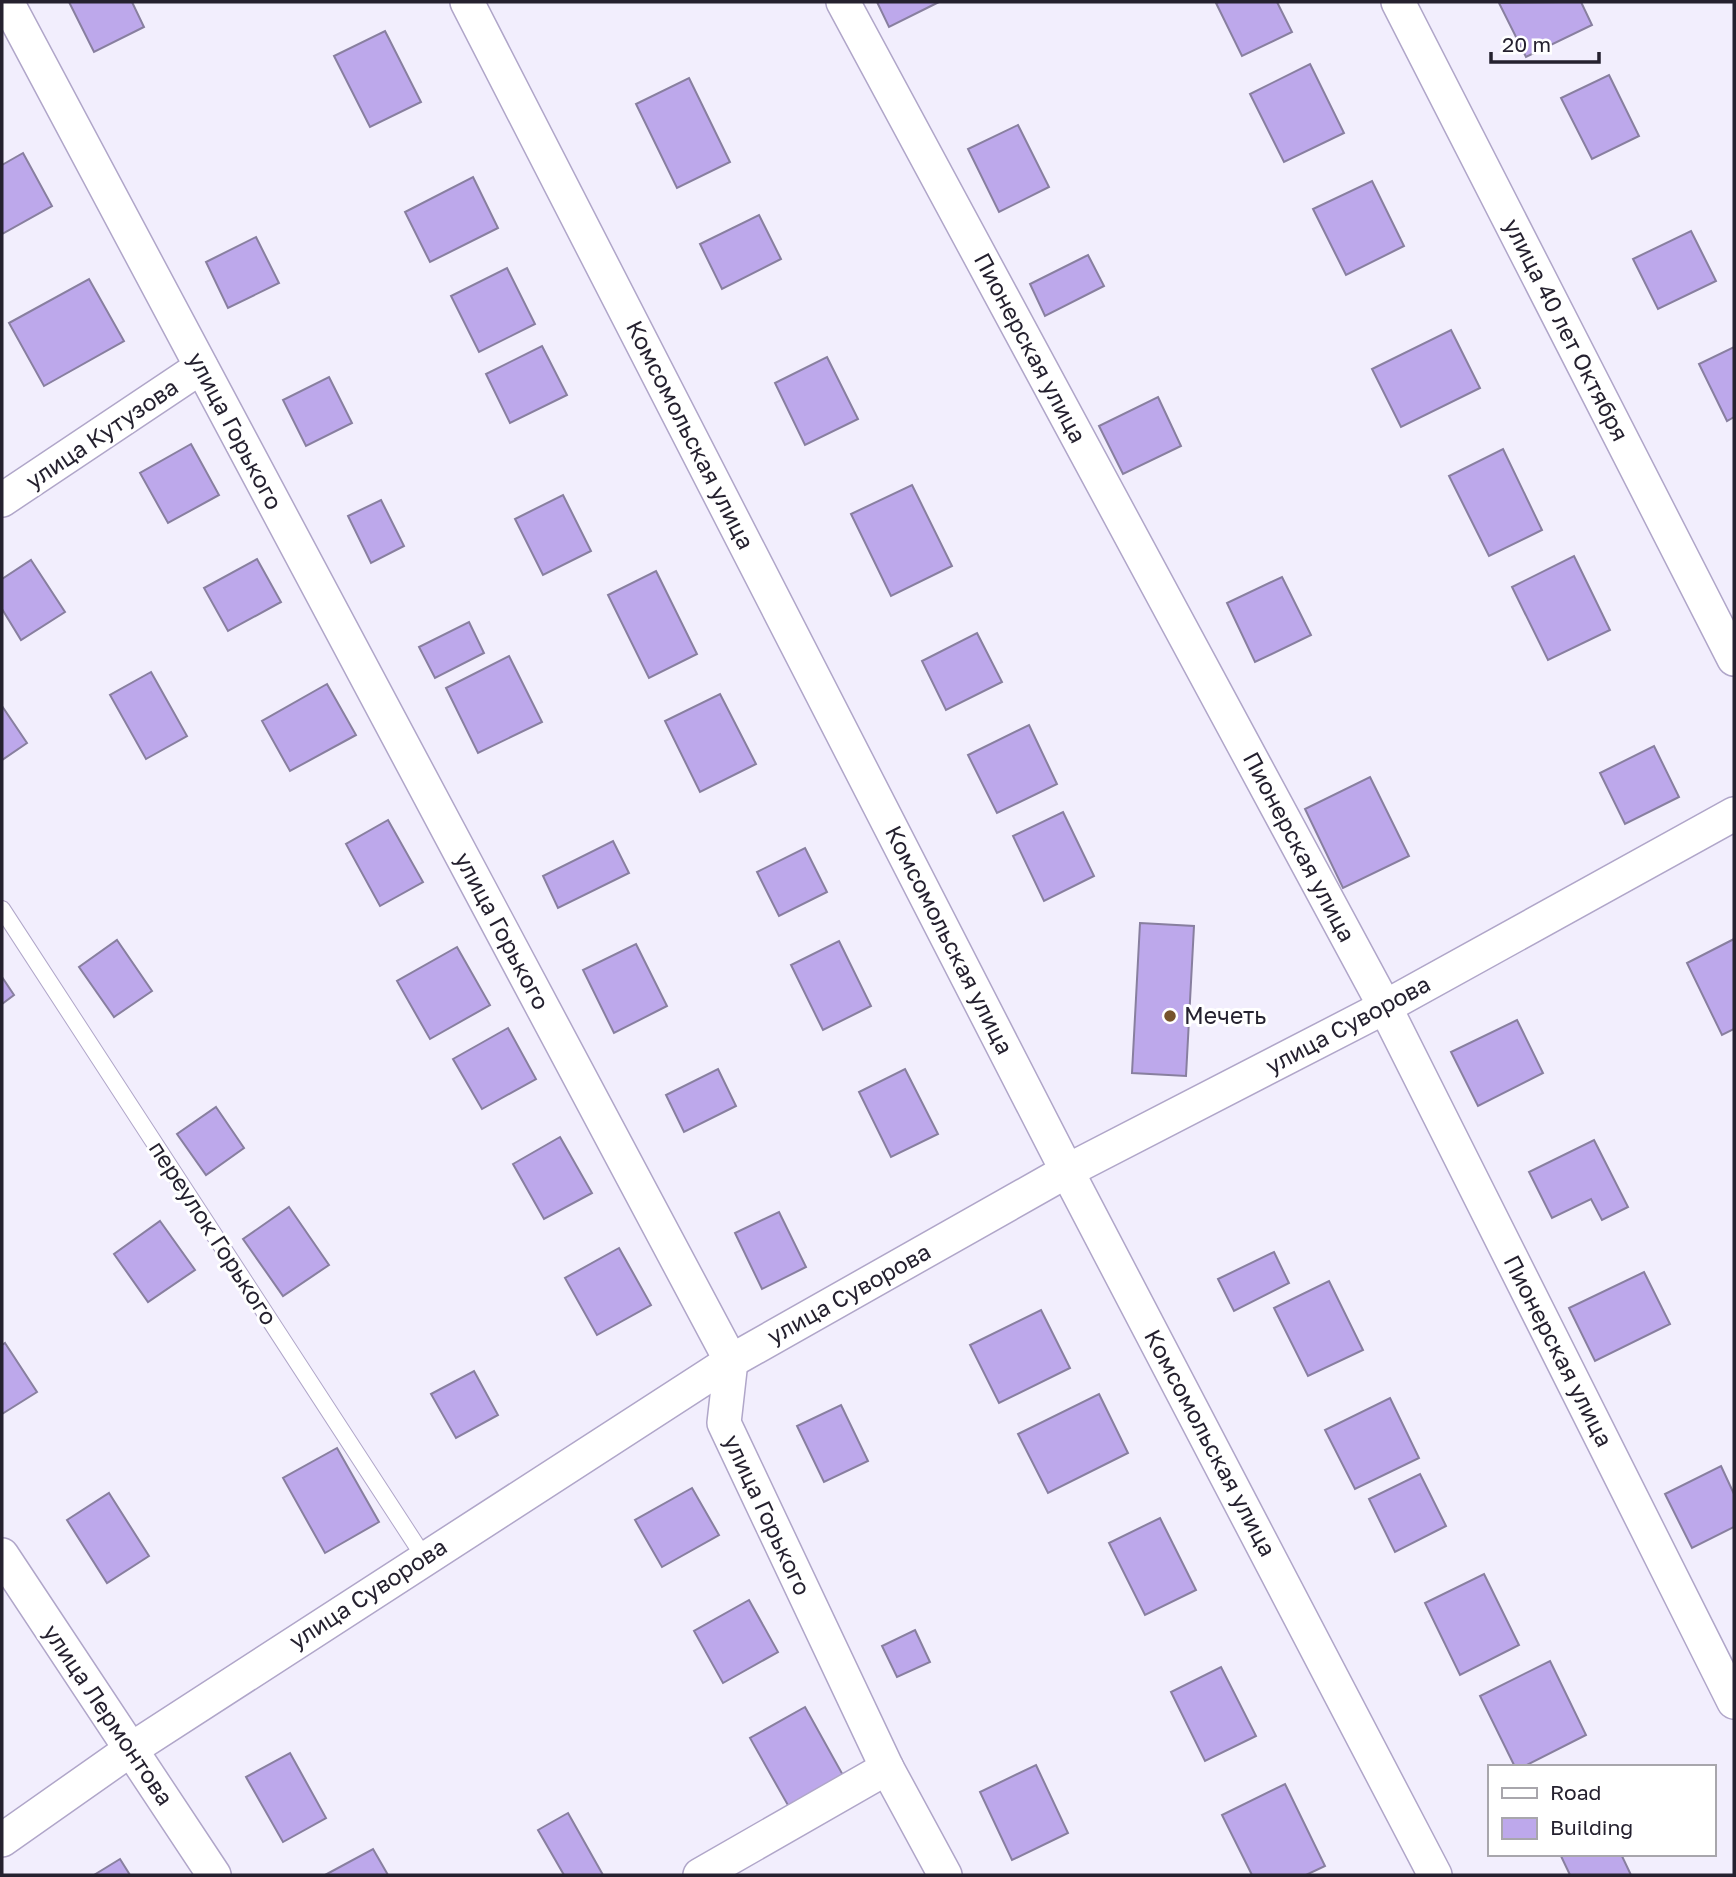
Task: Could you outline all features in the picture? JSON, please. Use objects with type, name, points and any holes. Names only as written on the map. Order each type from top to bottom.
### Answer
[{"type":"street","name":"улица Горького","points":[[8,2],[731,1361],[724,1423],[887,1768],[945,1875]]},
{"type":"street","name":"Комсомольская улица","points":[[467,2],[1067,1171],[1435,1875]]},
{"type":"street","name":"Пионерская улица","points":[[843,2],[1385,1007],[1734,1702]]},
{"type":"street","name":"улица 40 лет Октября","points":[[1398,2],[1734,659]]},
{"type":"street","name":"улица Кутузова","points":[[2,500],[201,367]]},
{"type":"street","name":"улица Суворова","points":[[2,1840],[130,1750],[424,1557],[731,1361],[1067,1171],[1385,1007],[1734,814]]},
{"type":"street","name":"улица Лермонтова","points":[[2,1555],[214,1875]]},
{"type":"street","points":[[700,1875],[887,1768]]},
{"type":"lane","name":"переулок Горького","points":[[2,909],[424,1557]]},
{"type":"building","points":[[69,2],[132,2],[144,27],[94,52]]},
{"type":"building","points":[[877,2],[939,2],[889,27]]},
{"type":"building","points":[[1277,2],[1292,32],[1242,56],[1216,3]]},
{"type":"building","points":[[1581,2],[1592,25],[1526,57],[1499,3]]},
{"type":"building","points":[[385,31],[421,102],[370,127],[334,56]]},
{"type":"building","points":[[1310,64],[1344,133],[1284,162],[1250,94]]},
{"type":"building","points":[[1609,75],[1639,136],[1592,159],[1561,98]]},
{"type":"building","points":[[689,78],[730,162],[677,188],[636,104]]},
{"type":"building","points":[[1018,125],[1049,187],[999,212],[968,149]]},
{"type":"building","points":[[23,153],[52,206],[2,234],[2,165]]},
{"type":"building","points":[[473,177],[498,228],[430,262],[405,212]]},
{"type":"building","points":[[1372,181],[1404,246],[1346,275],[1313,209]]},
{"type":"building","points":[[759,215],[781,259],[722,289],[700,244]]},
{"type":"building","points":[[1691,231],[1716,281],[1658,309],[1633,259]]},
{"type":"building","points":[[256,237],[279,283],[228,308],[206,262]]},
{"type":"building","points":[[1088,255],[1104,286],[1045,316],[1030,284]]},
{"type":"building","points":[[507,268],[535,324],[479,352],[451,296]]},
{"type":"building","points":[[89,279],[124,341],[44,386],[9,323]]},
{"type":"building","points":[[1451,330],[1480,388],[1401,427],[1372,369]]},
{"type":"building","points":[[542,346],[567,395],[510,423],[486,374]]},
{"type":"building","points":[[1734,347],[1734,417],[1727,421],[1699,364]]},
{"type":"building","points":[[827,357],[858,419],[805,445],[775,383]]},
{"type":"building","points":[[329,377],[352,423],[306,446],[283,400]]},
{"type":"building","points":[[1158,397],[1181,446],[1123,474],[1099,426]]},
{"type":"building","points":[[191,444],[219,495],[168,523],[140,473]]},
{"type":"building","points":[[1503,449],[1542,530],[1489,556],[1449,476]]},
{"type":"building","points":[[912,485],[952,566],[891,596],[851,514]]},
{"type":"building","points":[[563,495],[591,551],[543,575],[515,519]]},
{"type":"building","points":[[381,500],[404,546],[371,563],[348,516]]},
{"type":"building","points":[[1574,556],[1610,630],[1548,660],[1512,587]]},
{"type":"building","points":[[257,559],[281,602],[228,631],[204,588]]},
{"type":"building","points":[[31,560],[65,612],[21,640],[2,609],[2,579]]},
{"type":"building","points":[[656,571],[697,654],[649,678],[608,595]]},
{"type":"building","points":[[1282,577],[1311,635],[1255,662],[1227,603]]},
{"type":"building","points":[[469,622],[484,653],[435,678],[419,647]]},
{"type":"building","points":[[977,633],[1002,682],[946,710],[922,661]]},
{"type":"building","points":[[509,656],[542,722],[478,753],[446,688]]},
{"type":"building","points":[[151,672],[187,736],[146,759],[110,695]]},
{"type":"building","points":[[327,684],[356,735],[290,771],[262,721]]},
{"type":"building","points":[[720,694],[756,764],[700,792],[665,721]]},
{"type":"building","points":[[2,706],[27,743],[2,760]]},
{"type":"building","points":[[1029,725],[1057,784],[997,813],[968,755]]},
{"type":"building","points":[[1654,746],[1679,797],[1625,824],[1600,773]]},
{"type":"building","points":[[1370,777],[1409,856],[1343,888],[1305,809]]},
{"type":"building","points":[[1063,812],[1094,876],[1044,901],[1013,836]]},
{"type":"building","points":[[388,820],[423,882],[380,906],[346,844]]},
{"type":"building","points":[[613,841],[629,873],[558,908],[543,876]]},
{"type":"building","points":[[805,848],[827,892],[779,916],[757,872]]},
{"type":"building","points":[[1140,923],[1194,926],[1186,1076],[1132,1073]]},
{"type":"building","points":[[1734,939],[1734,1029],[1722,1035],[1687,963]]},
{"type":"building","points":[[117,940],[152,991],[114,1017],[79,967]]},
{"type":"building","points":[[839,941],[871,1006],[823,1030],[791,965]]},
{"type":"building","points":[[636,944],[667,1006],[614,1033],[583,970]]},
{"type":"building","points":[[457,947],[490,1005],[430,1039],[397,981]]},
{"type":"building","points":[[2,977],[14,995],[2,1004]]},
{"type":"building","points":[[1517,1020],[1543,1073],[1478,1106],[1451,1052]]},
{"type":"building","points":[[508,1028],[536,1079],[482,1109],[453,1059]]},
{"type":"building","points":[[718,1069],[736,1106],[684,1132],[666,1095]]},
{"type":"building","points":[[905,1069],[938,1134],[891,1157],[859,1092]]},
{"type":"building","points":[[216,1107],[244,1148],[206,1175],[177,1134]]},
{"type":"building","points":[[560,1137],[592,1193],[544,1219],[513,1164]]},
{"type":"building","points":[[1594,1140],[1628,1207],[1602,1220],[1591,1199],[1552,1218],[1529,1172]]},
{"type":"building","points":[[289,1207],[329,1265],[283,1296],[243,1239]]},
{"type":"building","points":[[779,1212],[806,1267],[762,1289],[735,1233]]},
{"type":"building","points":[[160,1221],[195,1270],[148,1302],[114,1254]]},
{"type":"building","points":[[619,1248],[651,1305],[597,1335],[565,1278]]},
{"type":"building","points":[[1274,1252],[1289,1283],[1234,1311],[1218,1279]]},
{"type":"building","points":[[1644,1272],[1670,1324],[1595,1361],[1569,1308]]},
{"type":"building","points":[[1329,1281],[1363,1350],[1308,1376],[1274,1308]]},
{"type":"building","points":[[1041,1310],[1070,1368],[999,1403],[970,1345]]},
{"type":"building","points":[[5,1343],[37,1392],[2,1414],[2,1345]]},
{"type":"building","points":[[474,1371],[498,1415],[456,1438],[431,1394]]},
{"type":"building","points":[[1099,1394],[1128,1453],[1048,1493],[1018,1434]]},
{"type":"building","points":[[1390,1398],[1419,1458],[1355,1489],[1325,1430]]},
{"type":"building","points":[[841,1405],[868,1461],[824,1482],[797,1426]]},
{"type":"building","points":[[337,1448],[379,1522],[325,1553],[283,1478]]},
{"type":"building","points":[[1721,1466],[1734,1494],[1734,1527],[1692,1548],[1665,1494]]},
{"type":"building","points":[[1420,1474],[1446,1526],[1395,1552],[1369,1499]]},
{"type":"building","points":[[692,1488],[719,1535],[662,1567],[635,1520]]},
{"type":"building","points":[[109,1493],[149,1556],[107,1583],[67,1520]]},
{"type":"building","points":[[1160,1518],[1196,1590],[1145,1615],[1109,1543]]},
{"type":"building","points":[[1484,1574],[1519,1645],[1460,1675],[1425,1603]]},
{"type":"building","points":[[749,1600],[778,1652],[723,1683],[694,1631]]},
{"type":"building","points":[[915,1630],[930,1662],[897,1677],[882,1646]]},
{"type":"building","points":[[1550,1661],[1586,1735],[1527,1765],[1514,1765],[1480,1696]]},
{"type":"building","points":[[1221,1667],[1256,1736],[1205,1761],[1171,1692]]},
{"type":"building","points":[[805,1707],[844,1777],[789,1807],[750,1738]]},
{"type":"building","points":[[290,1753],[326,1818],[283,1842],[246,1777]]},
{"type":"building","points":[[1036,1765],[1068,1833],[1012,1860],[980,1792]]},
{"type":"building","points":[[1285,1784],[1325,1866],[1306,1875],[1252,1875],[1222,1815]]},
{"type":"building","points":[[568,1813],[603,1875],[564,1875],[538,1830]]},
{"type":"building","points":[[373,1849],[388,1875],[325,1875]]},
{"type":"building","points":[[1561,1856],[1622,1856],[1631,1875],[1570,1875]]},
{"type":"building","points":[[120,1859],[130,1875],[94,1875]]},
{"type":"place","name":"Мечеть","points":[[1170,1016]]}]
